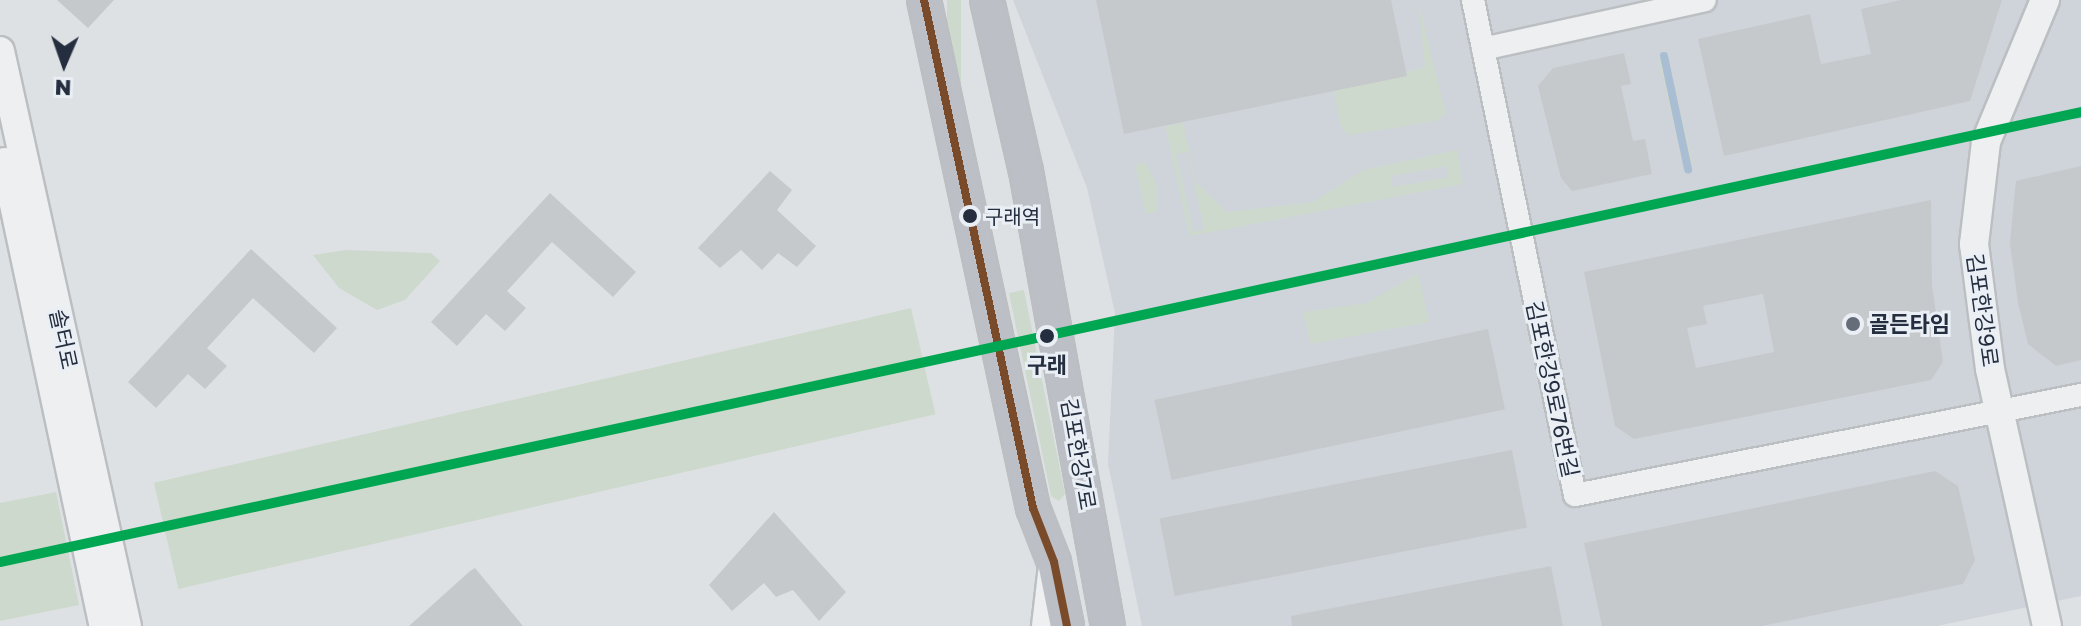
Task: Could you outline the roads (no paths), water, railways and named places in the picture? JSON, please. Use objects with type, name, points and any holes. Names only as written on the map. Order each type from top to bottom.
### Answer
[{"type":"main road","points":[[924,0],[1030,494],[1054,562],[1067,626]]},
{"type":"main road","name":"김포한강7로","points":[[987,0],[1026,171],[1108,626]]},
{"type":"main road","points":[[1096,566],[1126,626]]},
{"type":"street","name":"김포한강9로76번길","points":[[1473,0],[1575,495],[2000,411]]},
{"type":"street","points":[[1483,49],[1705,0]]},
{"type":"street","name":"김포한강9로","points":[[2045,0],[1986,142],[1976,211],[1975,277],[2000,411],[2047,626]]},
{"type":"street","name":"솔터로","points":[[0,51],[127,626]]},
{"type":"street","name":"솔터로","points":[[0,138],[104,626]]},
{"type":"street","points":[[2000,411],[2081,395]]},
{"type":"street","points":[[1046,626],[1054,562]]},
{"type":"waterway","points":[[1664,56],[1688,169]]},
{"type":"waterway","points":[[2073,115],[2081,114]]},
{"type":"place","name":"구래역","points":[[970,216]]},
{"type":"place","name":"골든타임","points":[[1853,324]]},
{"type":"place","name":"구래","points":[[1047,336]]}]
